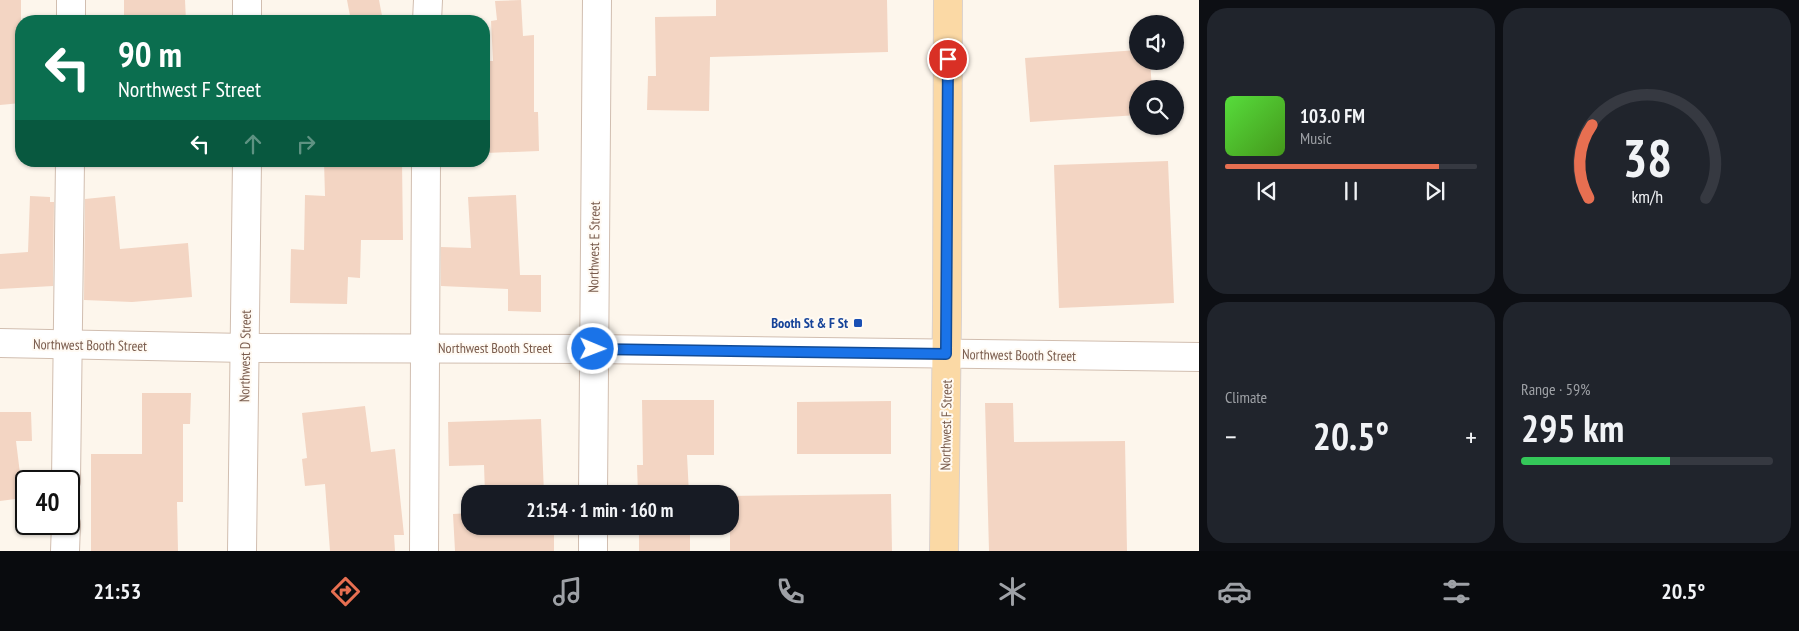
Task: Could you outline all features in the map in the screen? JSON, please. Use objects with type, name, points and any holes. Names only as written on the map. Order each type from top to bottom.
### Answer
[{"type":"main road","name":"Northwest F Street","points":[[944,551],[948,0]]},
{"type":"street","points":[[71,0],[71,15]]},
{"type":"street","points":[[247,0],[247,15]]},
{"type":"street","points":[[427,15],[428,0]]},
{"type":"street","name":"Northwest E Street","points":[[593,485],[597,0]]},
{"type":"street","points":[[66,470],[70,167]]},
{"type":"street","name":"Northwest D Street","points":[[242,551],[247,167]]},
{"type":"street","points":[[424,551],[426,167]]},
{"type":"street","name":"Northwest Booth Street","points":[[0,343],[246,348],[593,349],[1199,357]]},
{"type":"street","points":[[65,551],[66,535]]},
{"type":"street","points":[[593,535],[593,551]]},
{"type":"building","points":[[0,0],[21,0],[21,15],[15,15],[15,104],[0,105]]},
{"type":"building","points":[[124,0],[185,0],[186,15],[124,15]]},
{"type":"building","points":[[347,0],[379,0],[382,15],[350,15]]},
{"type":"building","points":[[521,0],[523,36],[534,35],[534,112],[538,112],[539,151],[490,153],[490,61],[493,61],[491,21],[497,20],[495,1]]},
{"type":"building","points":[[716,0],[887,0],[888,52],[710,57],[709,111],[647,110],[648,76],[656,76],[655,17],[716,16]]},
{"type":"building","points":[[1129,51],[1129,70],[1151,70],[1151,80],[1129,80],[1129,116],[1030,122],[1025,58]]},
{"type":"building","points":[[1168,161],[1174,303],[1059,308],[1054,165]]},
{"type":"building","points":[[324,167],[402,167],[403,240],[361,240],[360,278],[348,277],[347,304],[290,303],[291,249],[304,250],[305,195],[325,196]]},
{"type":"building","points":[[516,195],[520,275],[541,275],[541,312],[508,311],[508,289],[441,286],[441,247],[471,248],[468,197]]},
{"type":"building","points":[[30,196],[50,197],[50,202],[54,202],[53,286],[0,289],[0,254],[28,252]]},
{"type":"building","points":[[115,196],[120,249],[188,243],[192,297],[132,302],[84,300],[85,199]]},
{"type":"building","points":[[142,393],[191,393],[190,424],[183,424],[183,502],[177,502],[178,551],[91,551],[91,454],[142,454]]},
{"type":"building","points":[[642,400],[714,400],[714,455],[687,455],[689,485],[638,485],[637,465],[643,465]]},
{"type":"building","points":[[891,401],[891,454],[797,454],[797,402]]},
{"type":"building","points":[[985,403],[1013,403],[1014,442],[1125,441],[1127,551],[989,551]]},
{"type":"building","points":[[365,406],[371,452],[395,449],[404,535],[394,535],[395,551],[330,551],[325,484],[305,486],[302,459],[307,458],[302,413]]},
{"type":"building","points":[[0,412],[31,412],[32,441],[16,441],[20,470],[15,470],[15,499],[0,501]]},
{"type":"building","points":[[541,419],[544,485],[485,485],[484,465],[449,466],[448,422]]},
{"type":"building","points":[[891,494],[892,551],[730,551],[730,535],[739,535],[739,496]]},
{"type":"building","points":[[453,514],[461,514],[461,535],[554,535],[554,551],[455,551]]},
{"type":"building","points":[[639,535],[690,535],[690,551],[639,551]]},
{"type":"place","name":"Booth St & F St","points":[[858,323]]},
{"type":"route","points":[[593,349],[946,354],[948,59]]}]
